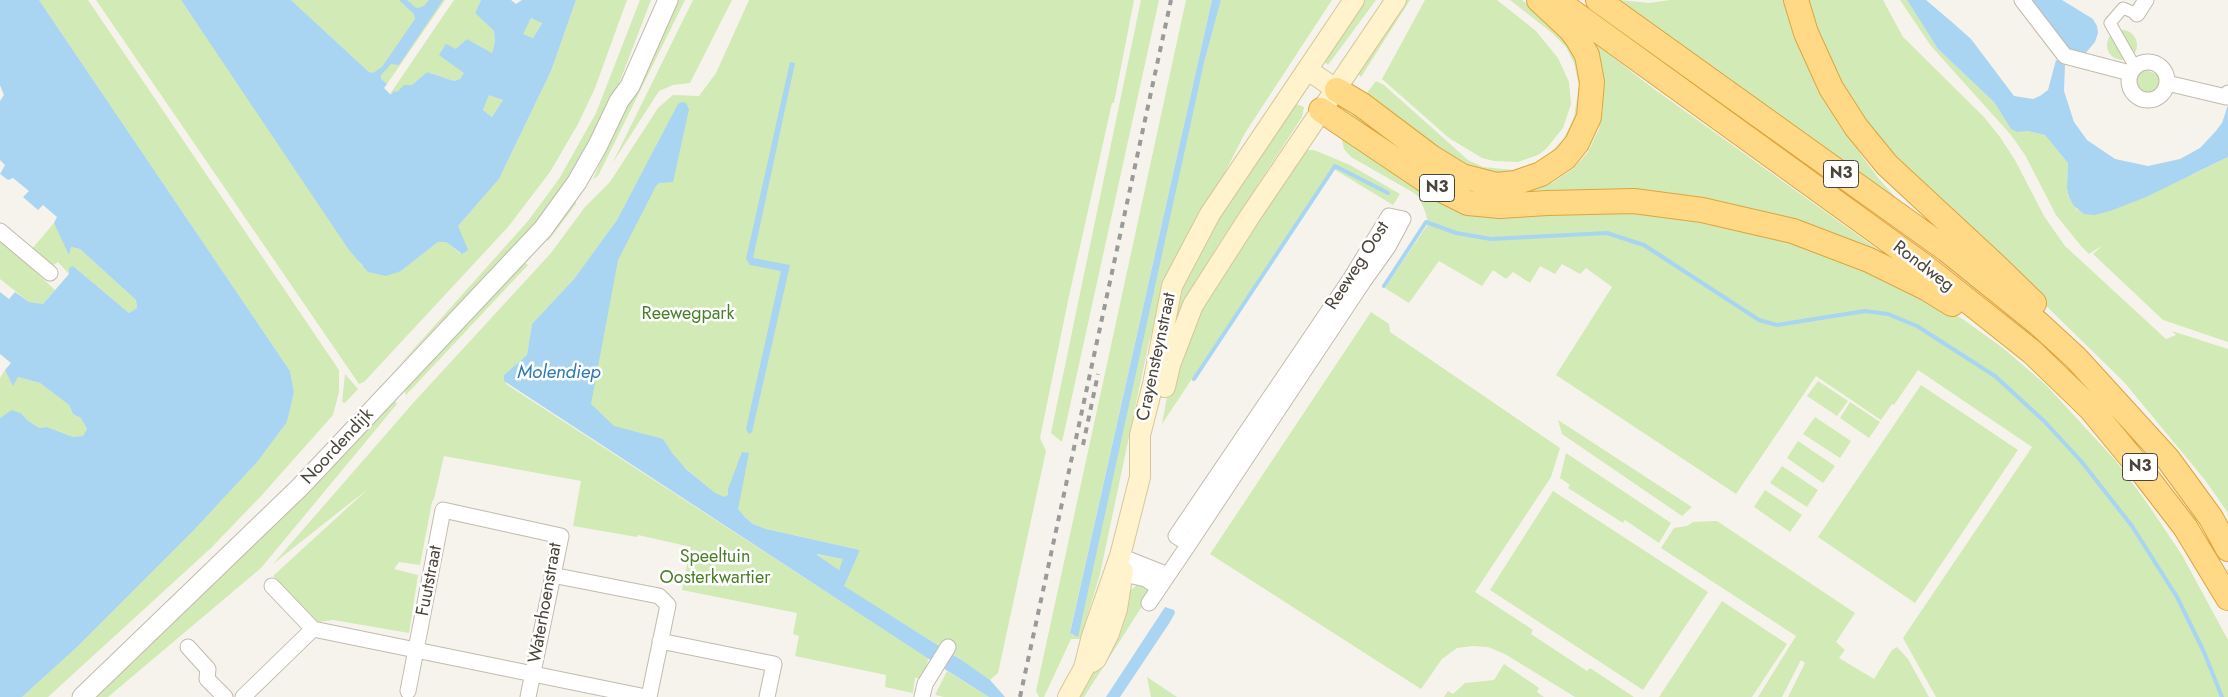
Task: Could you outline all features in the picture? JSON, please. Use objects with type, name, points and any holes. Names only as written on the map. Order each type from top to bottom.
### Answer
[{"type":"highway","name":"N3","points":[[1337,90],[1362,105],[1431,157],[1462,176],[1497,185],[1515,183],[1541,174],[1565,158],[1577,143],[1589,117],[1592,82],[1587,54],[1577,38],[1539,0]]},
{"type":"highway","name":"Rondweg","points":[[1556,0],[1924,266],[2032,352],[2091,409],[2138,466],[2185,527],[2228,598]]},
{"type":"highway","name":"Rondweg","points":[[1598,0],[1947,250],[2040,324],[2076,358],[2168,459],[2211,518],[2228,549]]},
{"type":"highway","name":"N3","points":[[1796,0],[1806,33],[1831,88],[1856,127],[1886,165],[1997,267],[2045,315],[2076,358]]},
{"type":"highway","name":"N3","points":[[1321,110],[1434,186],[1468,203],[1500,206],[1547,202],[1634,201],[1702,210],[1793,231],[1869,260],[1926,288],[1966,313],[2009,345],[2032,352]]},
{"type":"main road","name":"Crayensteynstraat","points":[[1068,697],[1084,668],[1092,636],[1122,565],[1140,477],[1140,435],[1153,384],[1172,286],[1210,214],[1354,0]]},
{"type":"main road","name":"Crayensteynstraat","points":[[1140,477],[1147,466],[1170,365],[1194,305],[1321,110],[1337,90],[1396,0]]},
{"type":"main road","points":[[1308,70],[1337,90]]},
{"type":"main road","points":[[1293,92],[1321,110]]},
{"type":"street","points":[[619,101],[624,83],[658,0]]},
{"type":"street","points":[[619,101],[630,86],[668,0]]},
{"type":"street","points":[[2022,0],[2065,56],[2091,63],[2133,70]]},
{"type":"street","points":[[2133,70],[2110,23],[2123,8],[2137,14],[2146,0]]},
{"type":"street","points":[[2143,62],[2156,63],[2165,71],[2167,83],[2160,96],[2146,101],[2132,93],[2128,83],[2133,70],[2143,62]]},
{"type":"street","points":[[2167,83],[2227,95]]},
{"type":"street","name":"Noordendijk","points":[[82,697],[300,487],[366,415],[454,327],[543,229],[577,182],[598,145],[619,101]]},
{"type":"street","name":"Reeweg Oost","points":[[1149,603],[1388,247],[1403,220]]},
{"type":"street","points":[[0,231],[50,273]]},
{"type":"street","name":"Waterhoenstraat","points":[[443,510],[561,536],[528,697]]},
{"type":"street","name":"Fuutstraat","points":[[408,691],[443,510]]},
{"type":"street","points":[[1122,565],[1168,575]]},
{"type":"street","points":[[1122,565],[1159,588]]},
{"type":"street","points":[[272,586],[312,629],[647,697],[668,605],[659,596],[552,576]]},
{"type":"street","points":[[244,697],[312,629]]},
{"type":"street","points":[[660,641],[774,664],[767,697]]},
{"type":"street","points":[[188,647],[208,669],[207,679],[225,697]]},
{"type":"street","points":[[922,697],[925,684],[948,647]]},
{"type":"green space","points":[[39,0],[88,0],[339,370],[339,392],[333,415],[262,495],[211,548],[48,697],[22,697],[76,648],[195,529],[258,461],[287,422],[294,392],[290,371]]},
{"type":"green space","points":[[96,0],[181,0],[362,266],[401,271],[438,242],[446,242],[461,254],[458,226],[499,179],[551,71],[576,0],[627,0],[595,88],[578,124],[550,172],[508,227],[364,382],[359,384]]},
{"type":"green space","points":[[291,0],[445,0],[387,84],[369,72]]},
{"type":"green space","points":[[454,0],[481,0],[475,13],[494,31],[495,42],[492,53],[467,39],[465,74],[460,79],[454,81],[427,72],[412,85],[392,96],[390,94]]},
{"type":"green space","points":[[640,0],[651,0],[615,94],[566,185],[540,221],[489,279],[483,278],[393,372],[528,221],[559,179],[596,113]]},
{"type":"green space","points":[[672,0],[685,0],[598,176],[593,179]]},
{"type":"green space","points":[[693,0],[732,0],[690,83],[673,85],[659,91],[612,164]]},
{"type":"green space","points":[[749,0],[1134,0],[1114,103],[1112,103],[1069,296],[1040,438],[1046,451],[998,673],[990,680],[954,655],[843,586],[860,550],[766,529],[753,524],[681,464],[614,430],[589,405],[617,249],[680,102],[617,220],[574,279],[532,324],[527,355],[504,375],[506,384],[928,658],[927,666],[919,678],[915,678],[913,693],[885,687],[886,675],[795,656],[799,636],[793,634],[797,613],[682,590],[691,547],[638,535],[637,537],[573,526],[581,481],[444,456],[432,502],[420,565],[399,562],[394,569],[418,575],[409,633],[333,620],[318,622],[273,576],[369,488],[273,564],[414,402],[551,253],[585,207],[610,182],[658,108],[673,95],[699,96],[716,73]]},
{"type":"green space","points":[[1141,0],[1159,0],[1062,442],[1051,433]]},
{"type":"green space","points":[[1186,0],[1212,0],[1070,632],[1073,635],[1204,63],[1221,0],[1332,0],[1245,133],[1164,292],[1149,342],[1100,574],[1086,620],[1080,639],[1071,639],[1044,697],[1039,697],[1036,691]]},
{"type":"green space","points":[[1365,0],[1376,0],[1328,65],[1325,62]]},
{"type":"green space","points":[[1405,0],[1410,0],[1361,77],[1356,71]]},
{"type":"green space","points":[[1425,0],[1497,0],[1536,31],[1558,58],[1569,82],[1571,104],[1563,128],[1546,149],[1538,155],[1518,162],[1494,161],[1482,158],[1449,138],[1382,79]]},
{"type":"green space","points":[[1510,0],[1522,0],[1543,16],[1578,53],[1587,96],[1561,152],[1509,176],[1482,173],[1440,151],[1366,94],[1376,81],[1384,85],[1468,160],[1483,167],[1513,170],[1534,163],[1551,152],[1564,138],[1574,117],[1579,86],[1574,63],[1566,47],[1552,33]]},
{"type":"green space","points":[[1620,0],[1649,3],[1670,0],[1786,0],[1823,97],[1840,126],[1879,179],[1907,210]]},
{"type":"green space","points":[[1801,0],[1883,0],[1903,37],[1984,117],[2000,137],[2015,160],[2044,216],[2065,246],[2166,339],[2176,335],[2172,331],[2228,349],[2228,513],[2205,480],[2124,382],[1859,123]]},
{"type":"green space","points":[[1900,0],[1907,0],[1938,49],[1994,102],[2011,129],[2017,132],[2028,131],[2045,135],[2068,163],[2067,188],[2069,197],[2077,210],[2194,174],[2228,157],[2228,342],[2163,320],[2093,254],[2103,245],[2089,254],[2081,246],[2056,215],[2025,155],[2011,135],[1931,46]]},
{"type":"green space","points":[[531,18],[542,22],[533,38],[522,34]]},
{"type":"green space","points":[[2122,30],[2128,31],[2136,39],[2136,51],[2128,59],[2122,60],[2116,59],[2108,51],[2107,45],[2108,39],[2116,31]]},
{"type":"green space","points":[[1580,32],[1650,86],[1884,254],[1858,250],[1804,228],[1465,195],[1351,117],[1355,112],[1514,194],[1552,183],[1573,169],[1588,152],[1599,129],[1603,109],[1600,84]]},
{"type":"green space","points":[[2145,67],[2146,70],[2156,74],[2159,72],[2162,78],[2160,89],[2150,96],[2139,93],[2134,83],[2137,72]]},
{"type":"green space","points":[[489,94],[503,100],[492,117],[483,110]]},
{"type":"green space","points":[[1296,104],[1304,107],[1302,117],[1215,250],[1186,300],[1156,387],[1177,295],[1206,235]]},
{"type":"green space","points":[[1340,131],[1437,197],[1666,216],[1778,239],[1866,270],[1931,300],[1964,320],[2003,348],[2046,385],[2116,461],[2147,503],[2182,555],[2228,640],[2228,697],[1936,697],[1903,638],[2032,447],[1918,370],[1894,405],[1892,404],[1881,420],[1816,376],[1736,494],[1556,375],[1612,287],[1586,268],[1580,274],[1562,264],[1555,274],[1540,266],[1530,283],[1513,272],[1506,279],[1493,270],[1482,286],[1439,261],[1409,303],[1385,288],[1428,224],[1426,214],[1419,197],[1414,193],[1351,157],[1344,149]]},
{"type":"green space","points":[[1314,150],[1350,165],[1400,194],[1393,205],[1332,168],[1162,424],[1167,397],[1180,354],[1200,310],[1302,153]]},
{"type":"green space","points":[[575,199],[576,204],[548,241],[546,238]]},
{"type":"green space","points":[[54,223],[69,253],[71,247],[80,249],[136,300],[137,308],[129,313],[73,266],[69,274],[58,262],[51,267],[31,250]]},
{"type":"green space","points":[[0,238],[55,290],[43,304],[29,302],[0,279]]},
{"type":"green space","points":[[523,261],[528,265],[406,395],[404,390]]},
{"type":"green space","points":[[1371,312],[1389,324],[1390,332],[1560,448],[1551,477],[1475,592],[1533,630],[1531,634],[1587,671],[1590,668],[1634,697],[1575,697],[1505,654],[1488,647],[1473,646],[1457,648],[1442,659],[1421,689],[1210,554]]},
{"type":"green space","points":[[5,370],[13,385],[18,377],[40,383],[69,405],[73,414],[81,418],[87,429],[83,436],[73,437],[47,427],[39,428],[22,414],[0,418],[0,378]]},
{"type":"green space","points":[[345,374],[358,389],[345,403],[342,402]]},
{"type":"green space","points":[[1818,381],[1848,401],[1837,416],[1807,396]]},
{"type":"green space","points":[[1921,385],[2018,450],[1915,603],[1818,537]]},
{"type":"green space","points":[[393,398],[397,404],[261,568],[108,697],[88,697]]},
{"type":"green space","points":[[1850,402],[1880,422],[1869,438],[1840,418]]},
{"type":"green space","points":[[1815,417],[1851,441],[1840,458],[1803,434]]},
{"type":"green space","points":[[1558,420],[1692,507],[1682,516],[1562,434]]},
{"type":"green space","points":[[1798,441],[1835,466],[1823,483],[1787,458]]},
{"type":"green space","points":[[1566,453],[1671,523],[1659,543],[1625,520],[1623,523],[1568,488],[1570,485],[1560,478]]},
{"type":"green space","points":[[1782,466],[1818,490],[1807,507],[1770,483]]},
{"type":"green space","points":[[1765,490],[1802,515],[1790,532],[1754,507]]},
{"type":"green space","points":[[1553,491],[1708,592],[1643,690],[1490,590]]},
{"type":"green space","points":[[1717,521],[1855,613],[1836,642],[1845,650],[1839,658],[1874,679],[1892,650],[1897,647],[1908,659],[1929,697],[1788,697],[1805,663],[1801,660],[1782,697],[1758,697],[1796,636],[1661,548],[1674,528],[1687,526],[1693,522]]},
{"type":"green space","points":[[815,554],[844,559],[839,570]]},
{"type":"green space","points":[[1139,583],[1150,589],[1148,597],[1084,697],[1079,697],[1110,646],[1131,590]]},
{"type":"green space","points":[[1722,601],[1787,644],[1752,697],[1659,697]]},
{"type":"green space","points":[[1504,664],[1539,688],[1537,692],[1544,697],[1444,697],[1448,691],[1453,694],[1465,683],[1494,680]]},
{"type":"green space","points":[[947,671],[989,697],[944,697],[935,695]]},
{"type":"green space","points":[[1147,677],[1177,697],[1151,697]]},
{"type":"water","points":[[0,0],[39,0],[290,371],[294,392],[287,422],[258,461],[195,529],[76,648],[22,697],[0,697],[0,418],[12,410],[22,414],[39,428],[47,427],[73,437],[83,436],[87,429],[81,418],[73,414],[69,405],[40,383],[18,377],[13,386],[5,370],[11,363],[0,354],[0,292],[9,299],[15,292],[29,302],[43,304],[69,274],[69,268],[73,266],[129,313],[137,308],[136,300],[80,249],[71,247],[69,255],[54,223],[57,217],[43,205],[38,210],[23,197],[29,191],[13,178],[8,180],[0,174],[5,165],[0,160],[0,101],[4,95],[0,85]]},
{"type":"water","points":[[181,0],[291,0],[369,72],[373,73],[382,67],[415,19],[414,14],[399,0],[407,0],[418,8],[424,6],[429,0],[443,0],[399,65],[391,64],[381,75],[381,79],[387,84],[384,88],[391,95],[404,85],[412,85],[427,72],[454,81],[460,79],[464,73],[439,55],[446,44],[456,49],[467,39],[492,53],[495,42],[494,31],[475,13],[481,0],[511,0],[516,4],[522,0],[576,0],[551,71],[499,179],[458,226],[468,250],[462,254],[446,242],[438,242],[401,271],[386,276],[368,272],[349,250]],"holes":[[[531,18],[542,23],[533,38],[523,34]],[[489,95],[503,100],[492,117],[483,110]]]},
{"type":"water","points":[[1212,0],[1221,0],[1204,63],[1078,637],[1070,633]]},
{"type":"water","points":[[1907,0],[1926,0],[1971,39],[2014,96],[2033,99],[2040,96],[2048,90],[2056,60],[2065,64],[2064,91],[2074,122],[2087,140],[2115,159],[2148,166],[2180,159],[2200,148],[2215,132],[2222,123],[2228,105],[2228,157],[2146,197],[2110,211],[2095,215],[2084,214],[2074,206],[2069,197],[2067,188],[2068,163],[2045,135],[2028,131],[2017,132],[2011,129],[1994,102],[1938,49]]},
{"type":"water","points":[[2027,0],[2062,0],[2093,19],[2098,33],[2095,42],[2084,55],[2071,52]]},
{"type":"water","points":[[790,62],[795,63],[753,258],[790,265],[752,432],[749,434],[746,429],[781,271],[750,265],[746,259]]},
{"type":"water","name":"Molendiep","points":[[686,103],[689,109],[673,182],[659,183],[656,186],[618,260],[591,404],[614,426],[663,439],[686,469],[715,493],[724,497],[728,495],[728,489],[742,452],[749,453],[738,509],[745,517],[753,524],[766,529],[860,550],[844,586],[963,661],[990,680],[1005,697],[989,697],[935,663],[504,381],[504,375],[527,355],[532,324],[574,279],[617,220],[678,104]],"holes":[[[817,554],[843,559],[839,570]]]},
{"type":"water","points":[[1165,607],[1174,610],[1175,613],[1170,622],[1120,697],[1106,697]]},
{"type":"waterway","points":[[1194,379],[1335,166],[1388,193]]},
{"type":"waterway","points":[[1384,286],[1426,222],[1456,233],[1491,239],[1607,233],[1644,245],[1759,320],[1777,325],[1865,311],[1888,314],[1917,326],[1995,376],[2044,421],[2081,461],[2132,526],[2177,597],[2204,652],[2222,697]]},
{"type":"railway","points":[[1020,697],[1171,0]]},
{"type":"railway","points":[[1083,445],[1098,374]]},
{"type":"park label","name":"Reewegpark","points":[[688,315]]},
{"type":"park label","name":"Speeltuin Oosterkwartier","points":[[715,568]]}]
